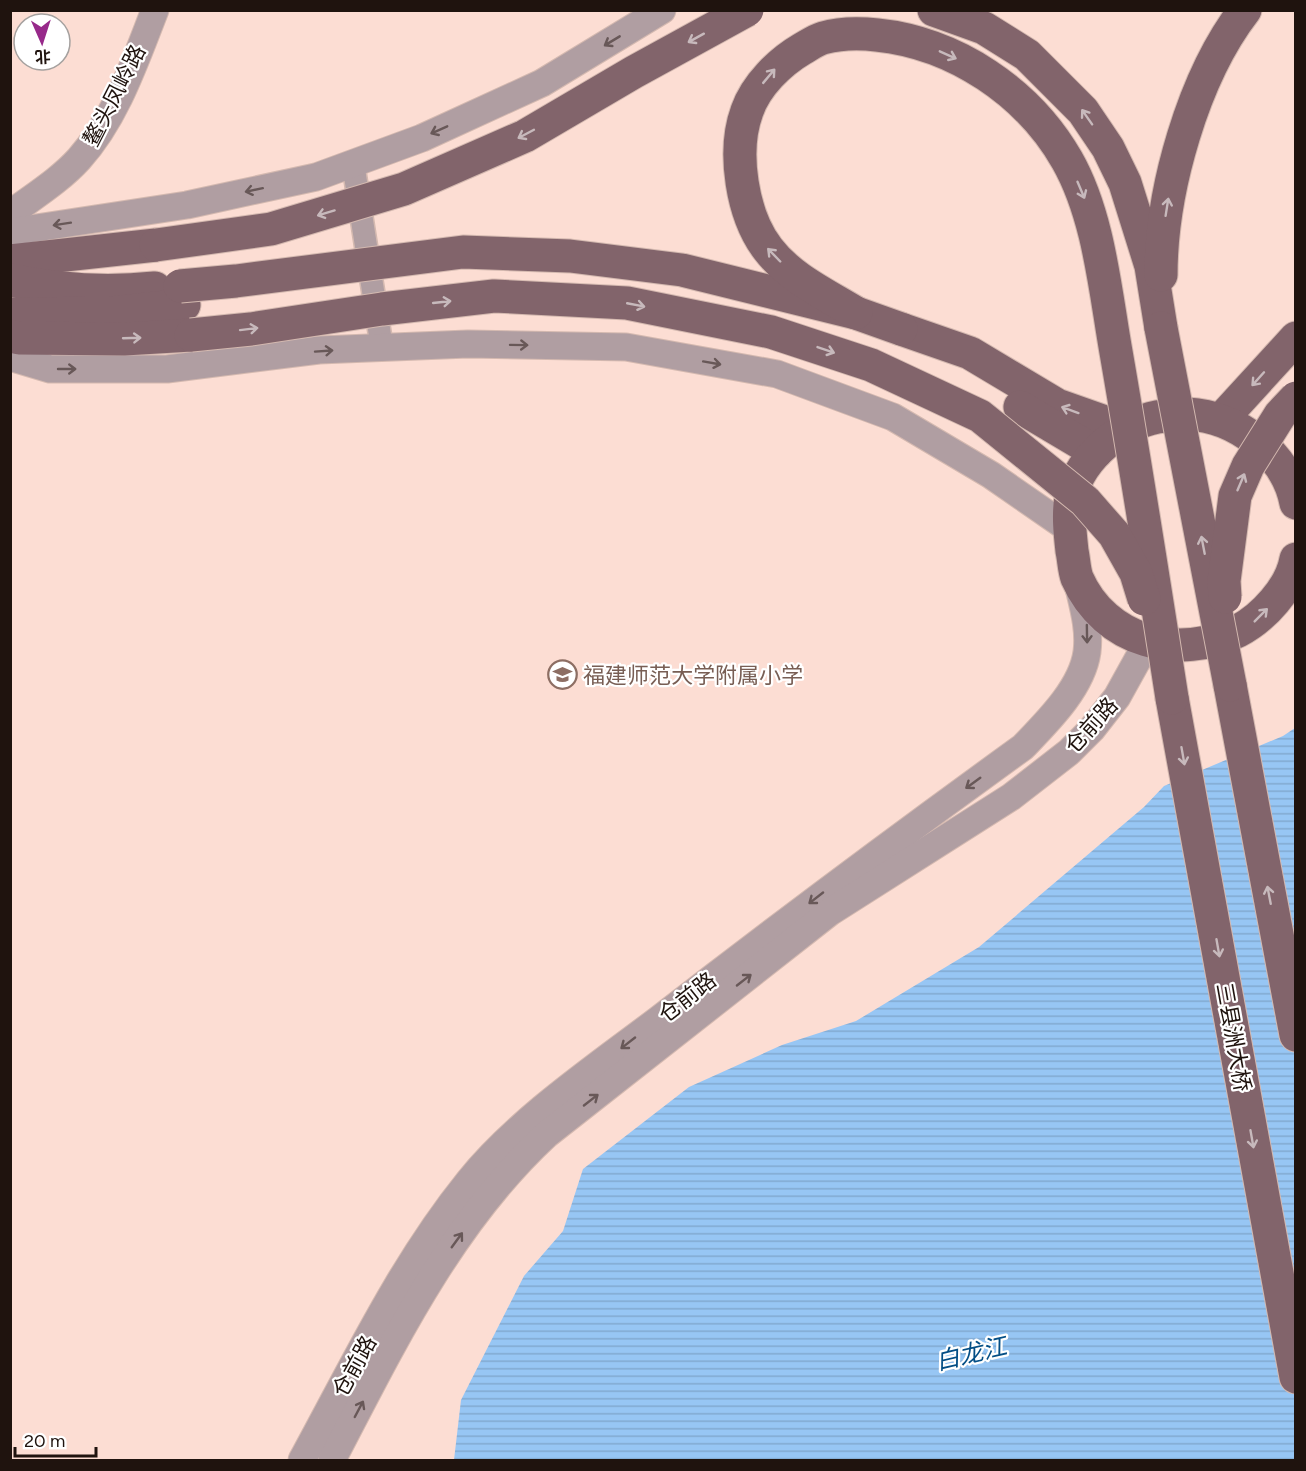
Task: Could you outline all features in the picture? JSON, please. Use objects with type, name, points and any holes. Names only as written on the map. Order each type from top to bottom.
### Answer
[{"type":"main road","points":[[10,261],[156,245],[271,229],[404,189],[525,136],[634,72],[747,10]]},
{"type":"main road","points":[[934,10],[984,27],[1027,55],[1083,111],[1108,148],[1125,183],[1150,266],[1296,1035]]},
{"type":"main road","points":[[1161,328],[1161,249],[1168,200],[1181,146],[1195,102],[1231,29],[1245,10]]},
{"type":"main road","points":[[1096,452],[795,277],[767,249],[748,211],[741,179],[741,151],[747,110],[768,75],[790,56],[822,38],[855,33],[900,38],[926,45],[977,69],[1006,88],[1041,122],[1066,159],[1079,186],[1095,238],[1140,487],[1172,698]]},
{"type":"main road","points":[[10,336],[124,339],[236,281],[463,252],[570,256],[682,270],[856,313]]},
{"type":"main road","points":[[10,314],[111,313],[185,309],[376,281],[442,274],[549,273],[647,282],[748,301],[832,324],[898,336],[970,353],[1057,405],[1125,429]]},
{"type":"main road","points":[[10,280],[32,285],[125,291],[251,329],[382,309],[494,296],[627,303],[771,332],[871,365],[980,416],[1085,501],[1114,534],[1136,573],[1172,698]]},
{"type":"main road","points":[[1221,420],[1296,338]]},
{"type":"main road","points":[[1230,685],[1224,580],[1235,496],[1248,466],[1280,416],[1296,398]]},
{"type":"main road","points":[[1295,494],[1278,462],[1252,436],[1221,420],[1188,414],[1155,417],[1125,429],[1096,452],[1081,473],[1071,496],[1069,529],[1076,577],[1091,601],[1111,622],[1148,641],[1184,646],[1220,640],[1252,624],[1278,598],[1296,559]]},
{"type":"main road","name":"三县洲大桥","points":[[1172,698],[1296,1377]]},
{"type":"street","name":"鳌头凤岭路","points":[[10,214],[65,173],[94,141],[155,10]]},
{"type":"street","points":[[10,231],[187,205],[316,177],[422,138],[542,83],[662,10]]},
{"type":"street","points":[[353,163],[382,348]]},
{"type":"street","points":[[10,357],[50,369],[167,369],[319,351],[468,345],[626,347],[777,374],[893,417],[991,475],[1069,529]]},
{"type":"street","name":"仓前路","points":[[302,1461],[412,1259],[470,1179],[497,1150],[574,1084],[824,891],[1023,747],[1045,725],[1076,681],[1087,653],[1087,625],[1076,577]]},
{"type":"street","name":"仓前路","points":[[332,1461],[405,1323],[444,1257],[472,1218],[521,1158],[546,1135],[830,912],[1011,797],[1069,752],[1092,729],[1117,698],[1148,641]]},
{"type":"water","name":"白龙江","points":[[1295,728],[1295,1460],[454,1460],[461,1400],[524,1276],[563,1231],[583,1169],[689,1087],[782,1045],[856,1021],[979,947],[1144,807],[1164,786],[1283,736]]},
{"type":"place","name":"福建师范大学附属小学","points":[[562,675]]}]
